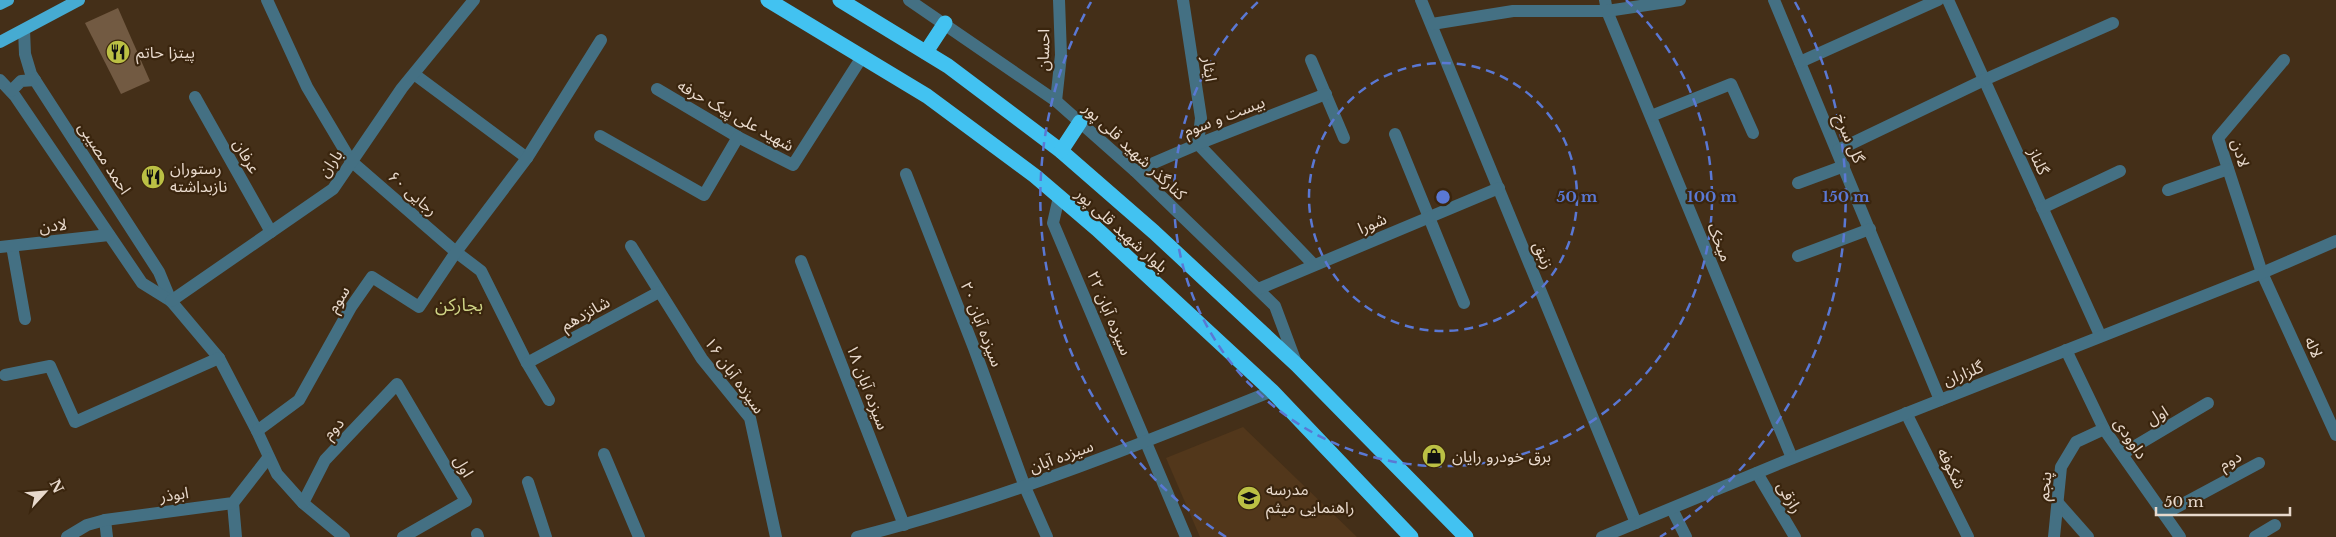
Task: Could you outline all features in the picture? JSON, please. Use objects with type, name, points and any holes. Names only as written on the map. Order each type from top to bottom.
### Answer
[{"type":"highway","name":"بلوار شهید قلی پور","points":[[768,0],[927,96],[1035,176],[1097,229],[1272,391],[1411,537]]},
{"type":"highway","name":"بلوار شهید قلی پور","points":[[840,0],[948,66],[1061,151],[1154,232],[1298,365],[1466,537]]},
{"type":"highway","points":[[926,52],[945,23]]},
{"type":"highway","points":[[1061,151],[1080,122]]},
{"type":"main road","points":[[0,4],[8,0]]},
{"type":"main road","points":[[0,42],[79,0]]},
{"type":"street","name":"رجایی ۶۰","points":[[267,0],[307,87],[351,161],[456,252],[481,271],[527,363],[549,400]]},
{"type":"street","name":"باران","points":[[171,301],[333,189],[414,74],[474,0]]},
{"type":"street","name":"کنارگذر شهید قلی پور","points":[[909,0],[1056,100],[1135,171],[1275,306],[1298,365]]},
{"type":"street","name":"احسان","points":[[1056,100],[1061,56],[1059,0]]},
{"type":"street","name":"ایثار","points":[[1183,0],[1201,118],[1198,144]]},
{"type":"street","name":"زنبق","points":[[1421,0],[1636,523]]},
{"type":"street","points":[[1432,24],[1513,11],[1680,0]]},
{"type":"street","name":"گل سرخ","points":[[1774,0],[1838,150],[1940,400]]},
{"type":"street","points":[[1800,62],[1938,0]]},
{"type":"street","name":"گلناز","points":[[1948,0],[2100,335]]},
{"type":"street","name":"میخک","points":[[1606,5],[1792,458]]},
{"type":"street","points":[[1838,150],[1984,80],[2113,23]]},
{"type":"street","name":"احمد مصیبی","points":[[24,30],[27,63],[35,80],[159,272],[171,301],[219,358],[277,474],[303,503],[344,537]]},
{"type":"street","points":[[456,252],[526,158],[601,40]]},
{"type":"street","name":"شهید علی پیک حرفه","points":[[657,89],[738,137],[793,165],[862,56]]},
{"type":"street","points":[[1311,60],[1344,138]]},
{"type":"street","name":"لادن","points":[[2262,273],[2218,138],[2284,60]]},
{"type":"street","points":[[414,74],[526,158]]},
{"type":"street","name":"احمد مصیبی","points":[[0,80],[11,92],[142,283],[171,301]]},
{"type":"street","points":[[11,92],[21,81],[35,80]]},
{"type":"street","points":[[1650,116],[1731,84],[1753,133]]},
{"type":"street","name":"بیست و سوم","points":[[1135,171],[1326,94]]},
{"type":"street","name":"عرفان","points":[[195,97],[271,232]]},
{"type":"street","points":[[1395,134],[1464,303]]},
{"type":"street","points":[[600,136],[704,195],[738,137]]},
{"type":"street","points":[[1198,144],[1314,265]]},
{"type":"street","points":[[1798,183],[1844,166]]},
{"type":"street","points":[[2168,190],[2228,169]]},
{"type":"street","points":[[2042,208],[2120,171]]},
{"type":"street","name":"سیزده آبان ۲۰","points":[[906,174],[974,348],[1025,487],[1047,537]]},
{"type":"street","name":"شورا","points":[[1258,289],[1499,188]]},
{"type":"street","name":"سیزده آبان ۲۲","points":[[1059,197],[1053,223],[1147,441],[1186,537]]},
{"type":"street","points":[[1798,256],[1870,229]]},
{"type":"street","name":"لادن","points":[[6,246],[109,235]]},
{"type":"street","name":"گلزاران","points":[[1602,537],[1792,458],[2100,335],[2262,273],[2336,242]]},
{"type":"street","points":[[6,246],[25,319]]},
{"type":"street","name":"سیزده آبان ۱۶","points":[[631,246],[658,292],[702,359],[750,418],[776,537]]},
{"type":"street","name":"سوم","points":[[257,431],[299,400],[352,307],[372,277],[420,307],[456,252]]},
{"type":"street","name":"سیزده آبان ۱۸","points":[[801,261],[904,525]]},
{"type":"street","name":"لاله","points":[[2262,273],[2336,434]]},
{"type":"street","name":"شانزدهم","points":[[527,363],[658,292]]},
{"type":"street","name":"داوودی","points":[[2066,350],[2104,429],[2180,537]]},
{"type":"street","points":[[5,375],[50,366],[75,422],[219,358]]},
{"type":"street","name":"دوم","points":[[303,503],[325,460],[397,384]]},
{"type":"street","name":"اول","points":[[397,384],[466,501],[404,537]]},
{"type":"street","name":"سیزده آبان","points":[[857,537],[904,525],[1025,487],[1272,391]]},
{"type":"street","name":"اول","points":[[2122,454],[2208,403]]},
{"type":"street","name":"شکوفه","points":[[1906,413],[1968,537]]},
{"type":"street","name":"پنجم","points":[[2054,537],[2061,467],[2076,442],[2104,429]]},
{"type":"street","points":[[604,454],[639,537]]},
{"type":"street","points":[[236,537],[233,502],[268,458]]},
{"type":"street","name":"دوم","points":[[2164,514],[2259,463]]},
{"type":"street","name":"رازقی","points":[[1757,473],[1795,537]]},
{"type":"street","points":[[528,482],[546,537]]},
{"type":"street","name":"ابوذر","points":[[67,537],[87,526],[106,520],[233,502]]},
{"type":"street","points":[[2058,503],[2088,537]]},
{"type":"street","points":[[1672,509],[1686,537]]},
{"type":"street","points":[[106,520],[107,537]]},
{"type":"street","points":[[2255,537],[2276,525]]},
{"type":"shaded area","name":"مدرسه راهنمایی میثم","points":[[1243,427],[1357,537],[1200,537],[1166,458]]},
{"type":"building","name":"پیتزا حاتم","points":[[118,8],[150,81],[121,94],[85,23]]},
{"type":"place","name":"پیتزا حاتم","points":[[118,52]]},
{"type":"place","name":"رستوران نازبداشته","points":[[153,177]]},
{"type":"place","name":"برق خودرو رایان","points":[[1434,456]]},
{"type":"place","name":"مدرسه راهنمایی میثم","points":[[1249,498]]},
{"type":"district","name":"بجارکن","points":[[459,305]]}]
